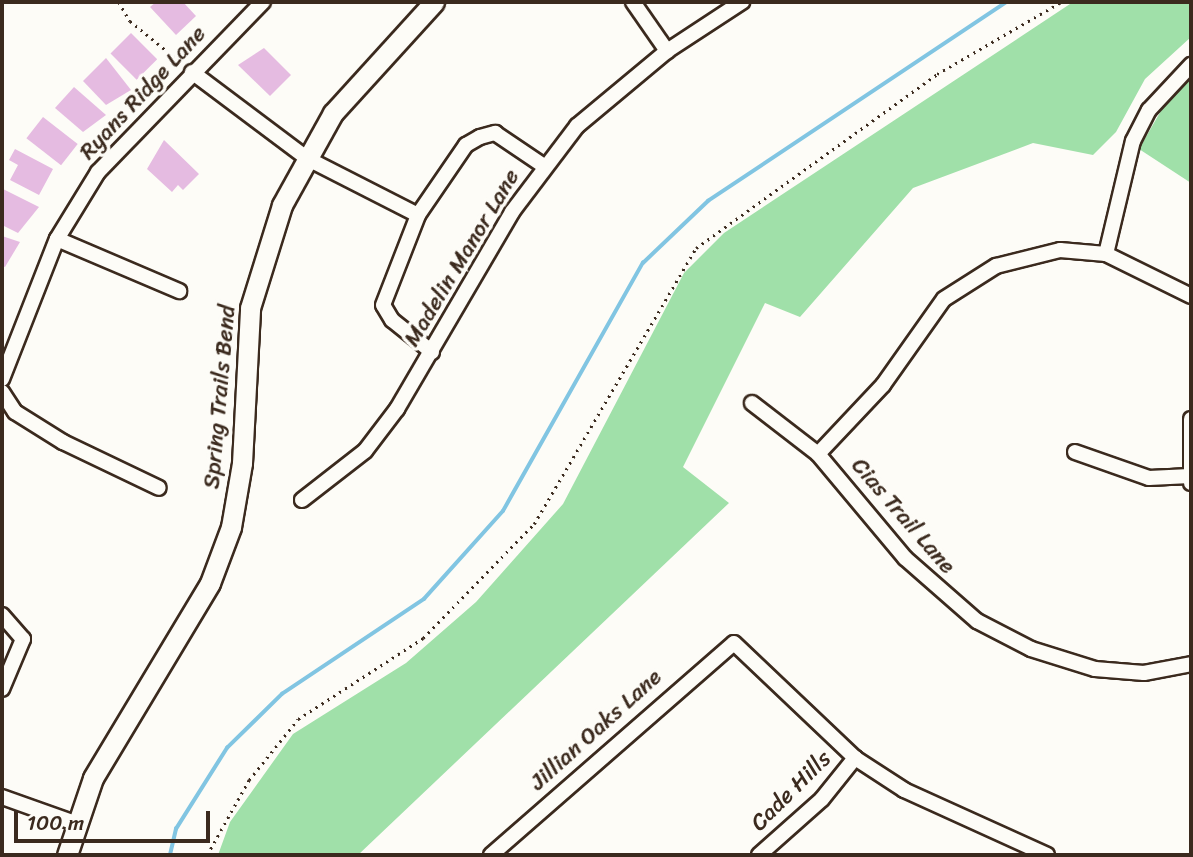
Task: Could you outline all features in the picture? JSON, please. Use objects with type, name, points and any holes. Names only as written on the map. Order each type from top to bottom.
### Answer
[{"type":"street","name":"Ryans Ridge Lane","points":[[2,379],[57,240],[98,172],[192,72],[263,2]]},
{"type":"street","name":"Spring Trails Bend","points":[[67,855],[75,823],[116,736],[210,583],[231,527],[242,463],[250,308],[282,205],[333,113],[434,2]]},
{"type":"street","points":[[633,2],[667,51]]},
{"type":"street","name":"Madelin Manor Lane","points":[[302,500],[365,450],[432,352],[544,166],[577,126],[667,51],[742,2]]},
{"type":"street","points":[[1106,254],[1133,141],[1161,95],[1191,65]]},
{"type":"street","points":[[192,72],[308,159],[418,215]]},
{"type":"street","points":[[432,352],[392,320],[383,305],[418,215],[466,145],[480,137],[495,133],[544,166]]},
{"type":"street","points":[[57,240],[179,292]]},
{"type":"street","points":[[818,454],[883,385],[938,307],[970,280],[996,266],[1059,250],[1106,254],[1191,296]]},
{"type":"street","points":[[2,393],[15,412],[63,442],[159,488]]},
{"type":"street","name":"Cias Trail Lane","points":[[752,403],[818,454],[905,558],[976,621],[1031,649],[1095,669],[1144,673],[1191,664]]},
{"type":"street","points":[[1075,452],[1149,478],[1191,479],[1191,419]]},
{"type":"street","points":[[2,615],[23,639],[2,689]]},
{"type":"street","name":"Jillian Oaks Lane","points":[[491,855],[733,643],[855,758]]},
{"type":"street","points":[[855,758],[904,790],[1047,855]]},
{"type":"street","name":"Cade Hills","points":[[759,855],[822,799],[855,758]]},
{"type":"street","points":[[2,797],[75,823]]},
{"type":"path","points":[[120,2],[130,21],[192,72]]},
{"type":"path","points":[[207,855],[249,780],[298,719],[423,638],[534,524],[696,248],[937,74],[1061,2]]},
{"type":"green space","points":[[1073,2],[1191,2],[1191,37],[1145,79],[1116,132],[1093,155],[1033,143],[913,188],[800,317],[765,303],[683,467],[729,503],[358,855],[218,855],[230,822],[293,734],[406,663],[476,602],[563,504],[684,273],[724,233]]},
{"type":"green space","points":[[1191,76],[1191,183],[1139,149],[1166,102]]},
{"type":"building","points":[[156,2],[183,2],[196,16],[176,35],[150,7]]},
{"type":"building","points":[[131,33],[157,59],[137,80],[110,54]]},
{"type":"building","points":[[264,48],[291,75],[270,96],[238,65]]},
{"type":"building","points":[[106,58],[131,90],[106,105],[83,81]]},
{"type":"building","points":[[74,87],[106,115],[83,132],[55,108]]},
{"type":"building","points":[[43,117],[78,144],[61,165],[26,138]]},
{"type":"building","points":[[164,140],[199,174],[183,190],[178,185],[172,192],[147,169]]},
{"type":"building","points":[[15,149],[53,169],[39,195],[10,180],[18,165],[9,160]]},
{"type":"building","points":[[3,189],[39,207],[18,233],[2,225]]},
{"type":"building","points":[[2,236],[20,242],[5,267],[2,266]]},
{"type":"waterway","points":[[170,855],[176,829],[227,748],[282,694],[424,599],[503,511],[643,263],[708,201],[1006,2]]}]
